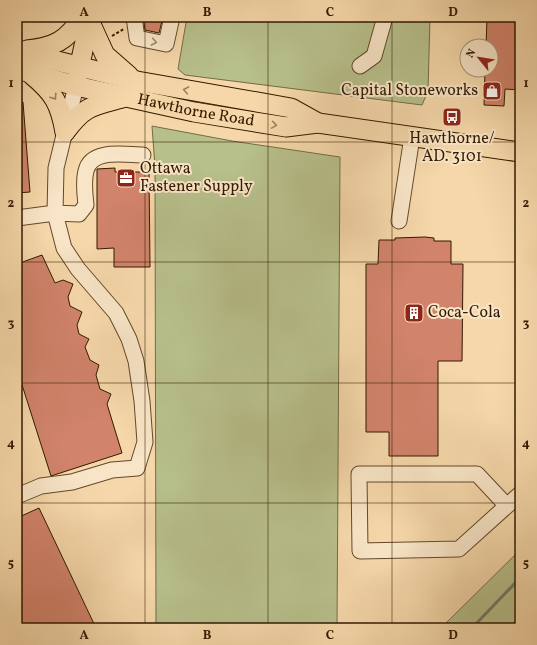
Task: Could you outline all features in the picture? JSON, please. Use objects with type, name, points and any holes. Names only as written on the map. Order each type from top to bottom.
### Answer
[{"type":"main road","points":[[17,50],[44,47],[62,41],[87,18]]},
{"type":"main road","points":[[76,86],[87,18]]},
{"type":"main road","points":[[87,18],[105,55],[117,67],[137,81]]},
{"type":"main road","name":"Hawthorne Road","points":[[17,50],[137,81],[291,108],[318,123]]},
{"type":"main road","points":[[22,71],[43,84],[55,97],[62,113],[65,132]]},
{"type":"main road","name":"Hawthorne Road","points":[[22,71],[76,86],[194,112],[286,127],[318,123],[520,152]]},
{"type":"main road","points":[[65,132],[77,116],[89,108],[125,97]]},
{"type":"lane","points":[[134,19],[137,38],[166,44],[172,17]]},
{"type":"lane","points":[[360,66],[374,56],[385,17]]},
{"type":"lane","points":[[17,496],[41,486],[72,482],[112,470],[137,468],[145,442],[142,401],[136,361],[129,340],[116,313],[78,270],[64,248],[55,213],[56,168],[76,86]]},
{"type":"lane","points":[[400,221],[412,137]]},
{"type":"lane","points":[[17,218],[55,213],[79,214],[86,205],[86,171],[90,163],[103,155],[143,155]]},
{"type":"lane","points":[[506,505],[477,474],[359,474],[360,551],[459,549],[506,505],[520,494]]},
{"type":"path","points":[[110,38],[134,19]]},
{"type":"green space","points":[[187,17],[430,17],[428,91],[422,105],[185,75],[178,69]]},
{"type":"green space","points":[[152,126],[232,141],[340,157],[337,628],[156,628],[155,167]]},
{"type":"green space","points":[[520,550],[520,616],[508,628],[441,628]]},
{"type":"building","points":[[143,17],[163,17],[159,33],[145,30]]},
{"type":"building","points":[[487,17],[520,17],[520,90],[505,89],[504,106],[484,105],[485,78],[499,78],[499,38],[486,38]]},
{"type":"building","points":[[17,102],[23,102],[30,192],[17,193]]},
{"type":"building","points":[[115,168],[115,172],[149,172],[150,267],[114,267],[114,248],[97,249],[97,169]]},
{"type":"building","name":"Coca-Cola","points":[[425,237],[434,238],[434,241],[451,241],[451,264],[463,264],[462,361],[438,361],[438,456],[389,456],[389,432],[366,432],[366,264],[378,264],[379,240]]},
{"type":"building","points":[[42,255],[55,283],[63,280],[73,284],[68,297],[70,306],[82,312],[77,325],[79,334],[89,339],[85,347],[90,360],[99,365],[96,375],[100,389],[111,394],[107,404],[122,453],[51,476],[17,369],[17,264]]},
{"type":"building","points":[[39,508],[96,628],[17,628],[17,518]]},
{"type":"waterway","points":[[472,628],[520,578]]},
{"type":"place","name":"Capital Stoneworks","points":[[492,91]]},
{"type":"place","name":"Hawthorne/ AD. 3101","points":[[452,117]]},
{"type":"place","name":"Ottawa Fastener Supply","points":[[126,178]]},
{"type":"place","name":"Coca-Cola","points":[[414,313]]}]
